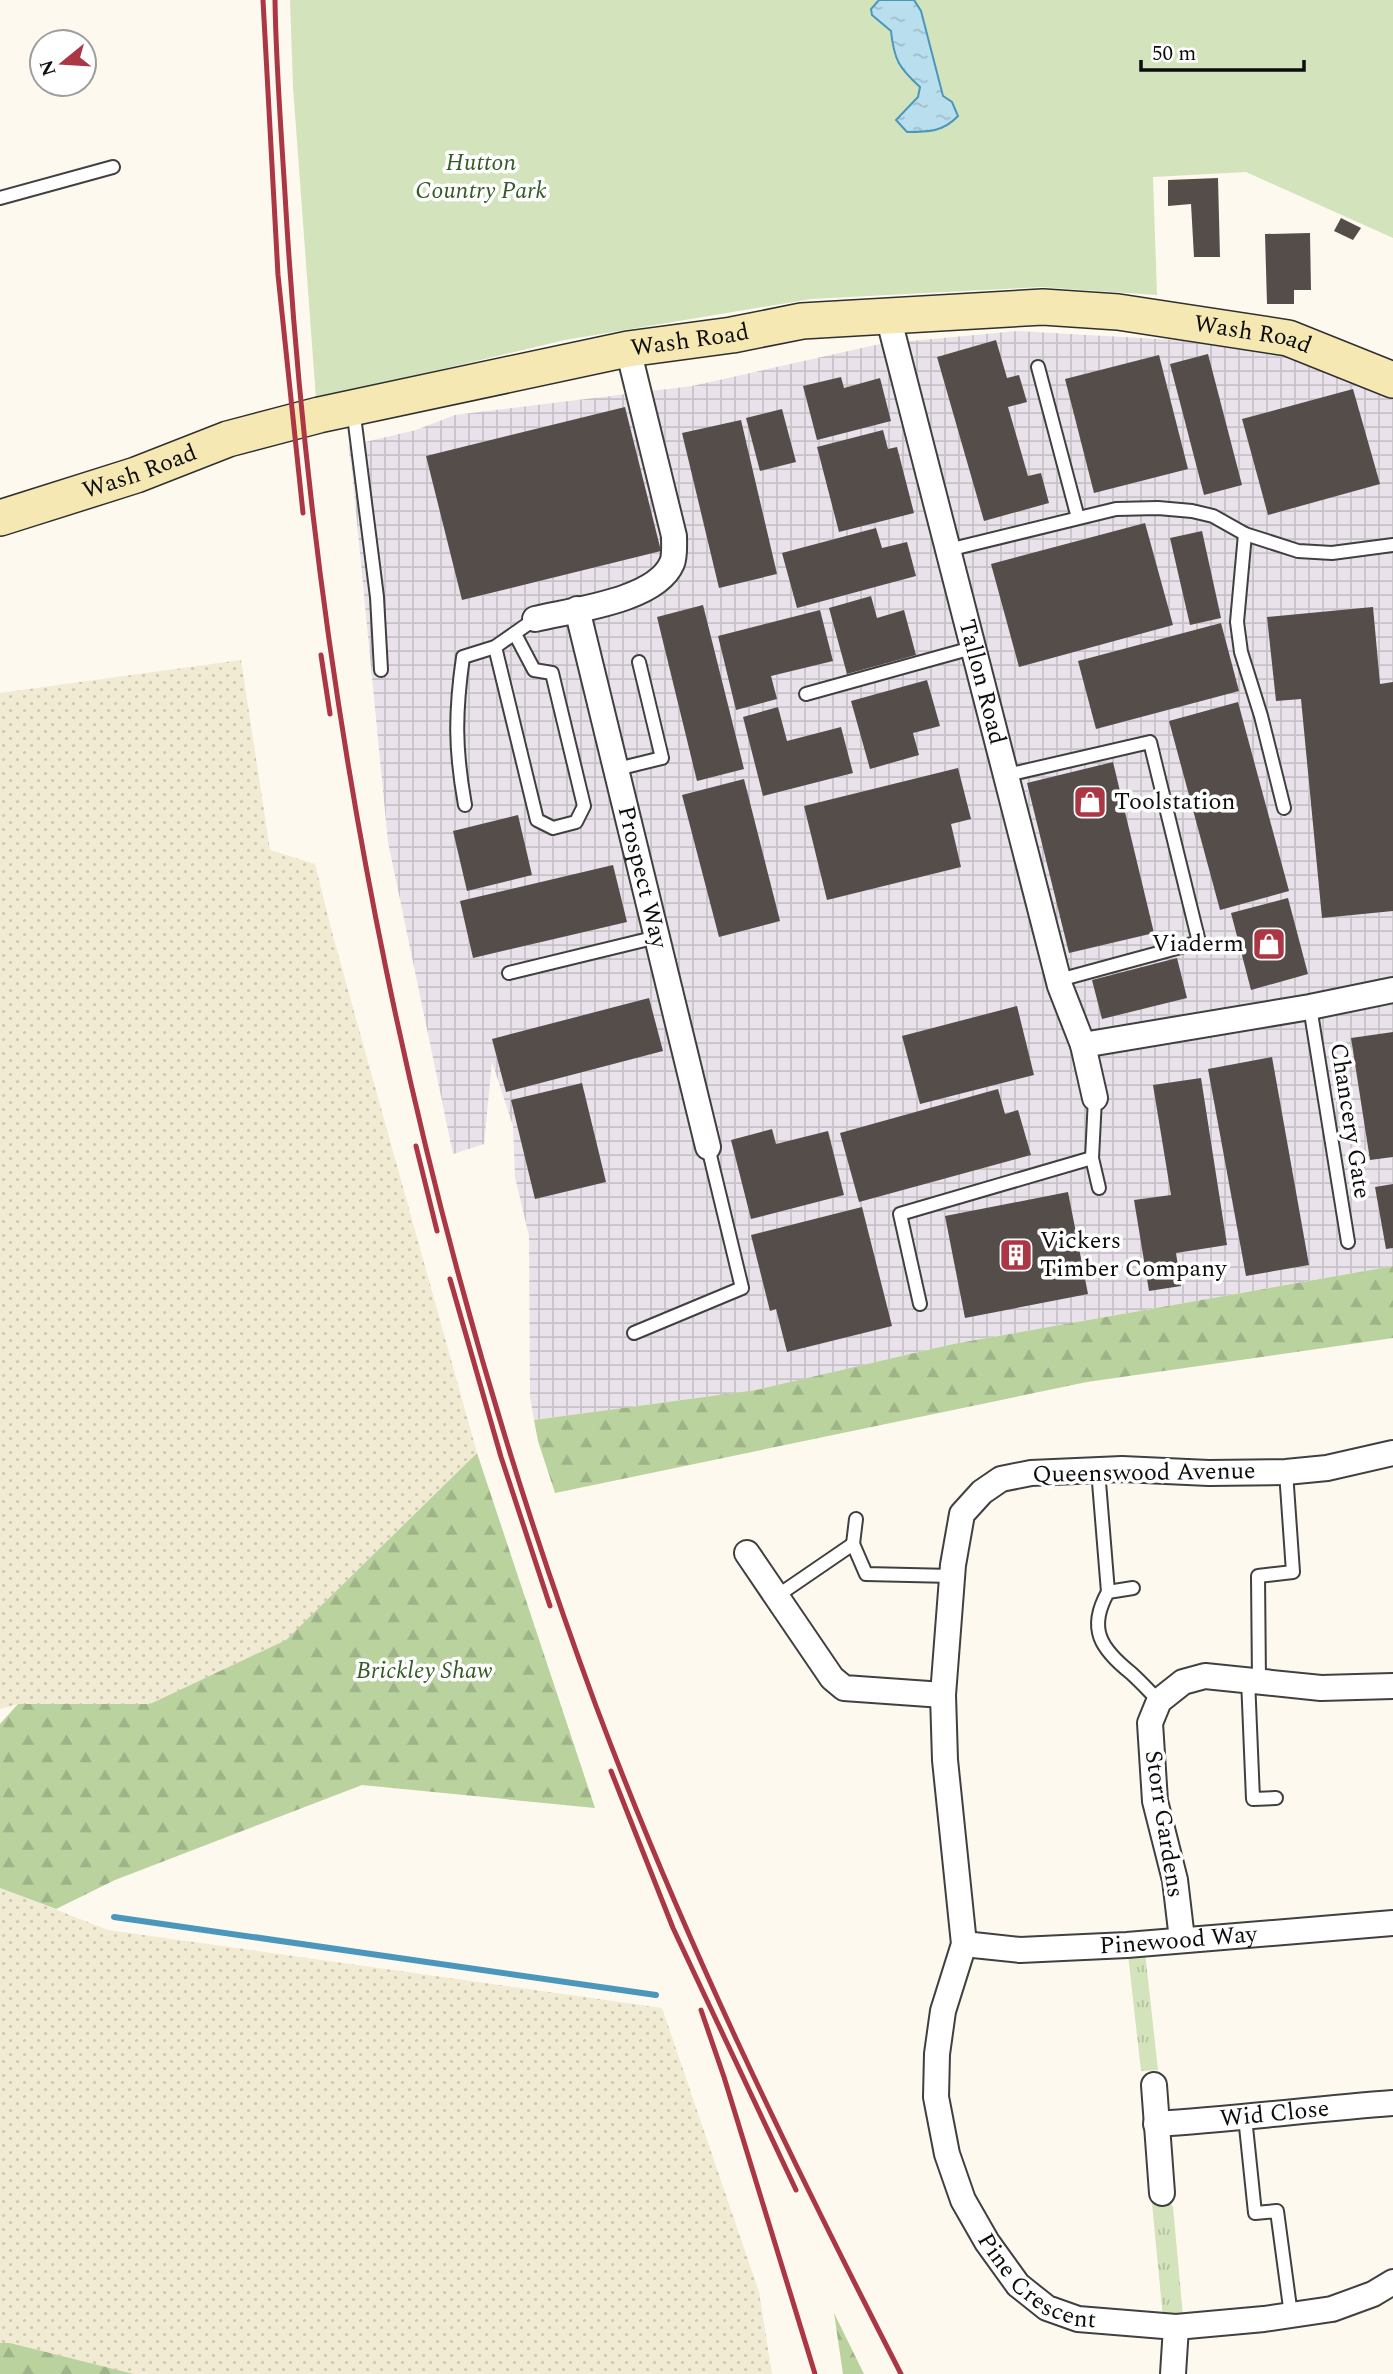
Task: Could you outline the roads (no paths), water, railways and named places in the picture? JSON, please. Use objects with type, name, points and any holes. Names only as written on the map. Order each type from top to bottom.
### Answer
[{"type":"street","name":"Wash Road","points":[[0,518],[136,475],[228,439],[353,408],[628,349],[732,335],[802,321],[1043,307],[1118,312],[1288,338],[1393,380]]},
{"type":"street","name":"Tallon Road","points":[[888,316],[1059,980],[1083,1045],[1095,1098]]},
{"type":"street","points":[[534,619],[639,594],[661,580],[673,562],[674,536],[628,349]]},
{"type":"street","name":"Prospect Way","points":[[577,609],[708,1147]]},
{"type":"street","points":[[1083,1045],[1310,1007],[1393,990]]},
{"type":"street","name":"Queenswood Avenue","points":[[964,1944],[945,1760],[943,1695],[952,1576],[962,1514],[982,1492],[1001,1479],[1031,1473],[1098,1470],[1286,1472],[1327,1468],[1393,1453]]},
{"type":"street","points":[[747,1553],[832,1678],[844,1688],[943,1695]]},
{"type":"street","points":[[1159,1701],[1183,1682],[1205,1676],[1321,1688],[1393,1686]]},
{"type":"street","name":"Storr Gardens","points":[[1159,1701],[1150,1723],[1155,1801],[1175,1880],[1182,1939]]},
{"type":"street","name":"Pinewood Way","points":[[964,1944],[1020,1951],[1393,1923]]},
{"type":"street","name":"Pine Crescent","points":[[964,1944],[943,2011],[937,2054],[936,2097],[947,2154],[963,2200],[987,2242],[1018,2285],[1047,2308],[1078,2319],[1176,2327],[1332,2309],[1373,2294],[1393,2282]]},
{"type":"street","points":[[1154,2085],[1162,2193]]},
{"type":"street","name":"Wid Close","points":[[1156,2124],[1393,2103]]},
{"type":"street","points":[[1173,2374],[1176,2327]]},
{"type":"lane","points":[[0,198],[113,167]]},
{"type":"lane","points":[[1038,367],[1078,518]]},
{"type":"lane","points":[[353,408],[377,597],[381,670]]},
{"type":"lane","points":[[948,550],[1116,509],[1158,508],[1213,516],[1245,534],[1298,551],[1332,553],[1393,545]]},
{"type":"lane","points":[[1245,534],[1238,632],[1241,652],[1261,716],[1284,808]]},
{"type":"lane","points":[[465,806],[456,729],[463,657],[495,647],[534,619]]},
{"type":"lane","points":[[495,647],[537,820],[553,828],[576,822],[584,806],[552,673],[534,670],[515,634]]},
{"type":"lane","points":[[806,694],[972,648]]},
{"type":"lane","points":[[617,769],[662,758],[639,662]]},
{"type":"lane","points":[[1007,775],[1150,742],[1199,942],[1059,980]]},
{"type":"lane","points":[[509,973],[657,937]]},
{"type":"lane","name":"Chancery Gate","points":[[1310,1007],[1348,1241]]},
{"type":"lane","points":[[1095,1098],[1092,1158],[1099,1188]]},
{"type":"lane","points":[[634,1333],[742,1288],[708,1147]]},
{"type":"lane","points":[[920,1304],[900,1214],[1092,1158]]},
{"type":"lane","points":[[1098,1470],[1108,1592],[1098,1609],[1101,1642],[1118,1664],[1159,1701]]},
{"type":"lane","points":[[1276,1798],[1253,1799],[1253,1680],[1258,1576],[1293,1572],[1286,1472]]},
{"type":"lane","points":[[856,1519],[853,1544],[866,1574],[952,1576]]},
{"type":"lane","points":[[777,1596],[853,1544]]},
{"type":"lane","points":[[1108,1592],[1133,1588]]},
{"type":"lane","points":[[1245,2117],[1255,2213],[1277,2210],[1291,2315]]},
{"type":"water","points":[[879,0],[914,0],[921,11],[943,96],[952,102],[958,116],[947,125],[928,131],[907,132],[896,120],[918,97],[920,87],[899,63],[891,31],[872,15],[871,9]]},
{"type":"waterway","points":[[114,1917],[656,1995]]},
{"type":"railway","points":[[263,0],[278,275],[303,513]]},
{"type":"railway","points":[[275,0],[286,211],[301,402],[323,592],[351,782],[386,970],[428,1157],[477,1342],[533,1525],[629,1792],[739,2044],[818,2210],[901,2374]]},
{"type":"railway","points":[[321,655],[330,714]]},
{"type":"railway","points":[[416,1146],[437,1231]]},
{"type":"railway","points":[[450,1279],[501,1457],[550,1606]]},
{"type":"railway","points":[[611,1771],[673,1928],[796,2190]]},
{"type":"railway","points":[[701,2010],[815,2374]]},
{"type":"place","name":"Toolstation","points":[[1090,802]]},
{"type":"place","name":"Viaderm","points":[[1269,944]]},
{"type":"place","name":"Vickers Timber Company","points":[[1016,1255]]},
{"type":"park label","name":"Hutton Country Park","points":[[481,177]]},
{"type":"park label","name":"Brickley Shaw","points":[[424,1671]]}]
